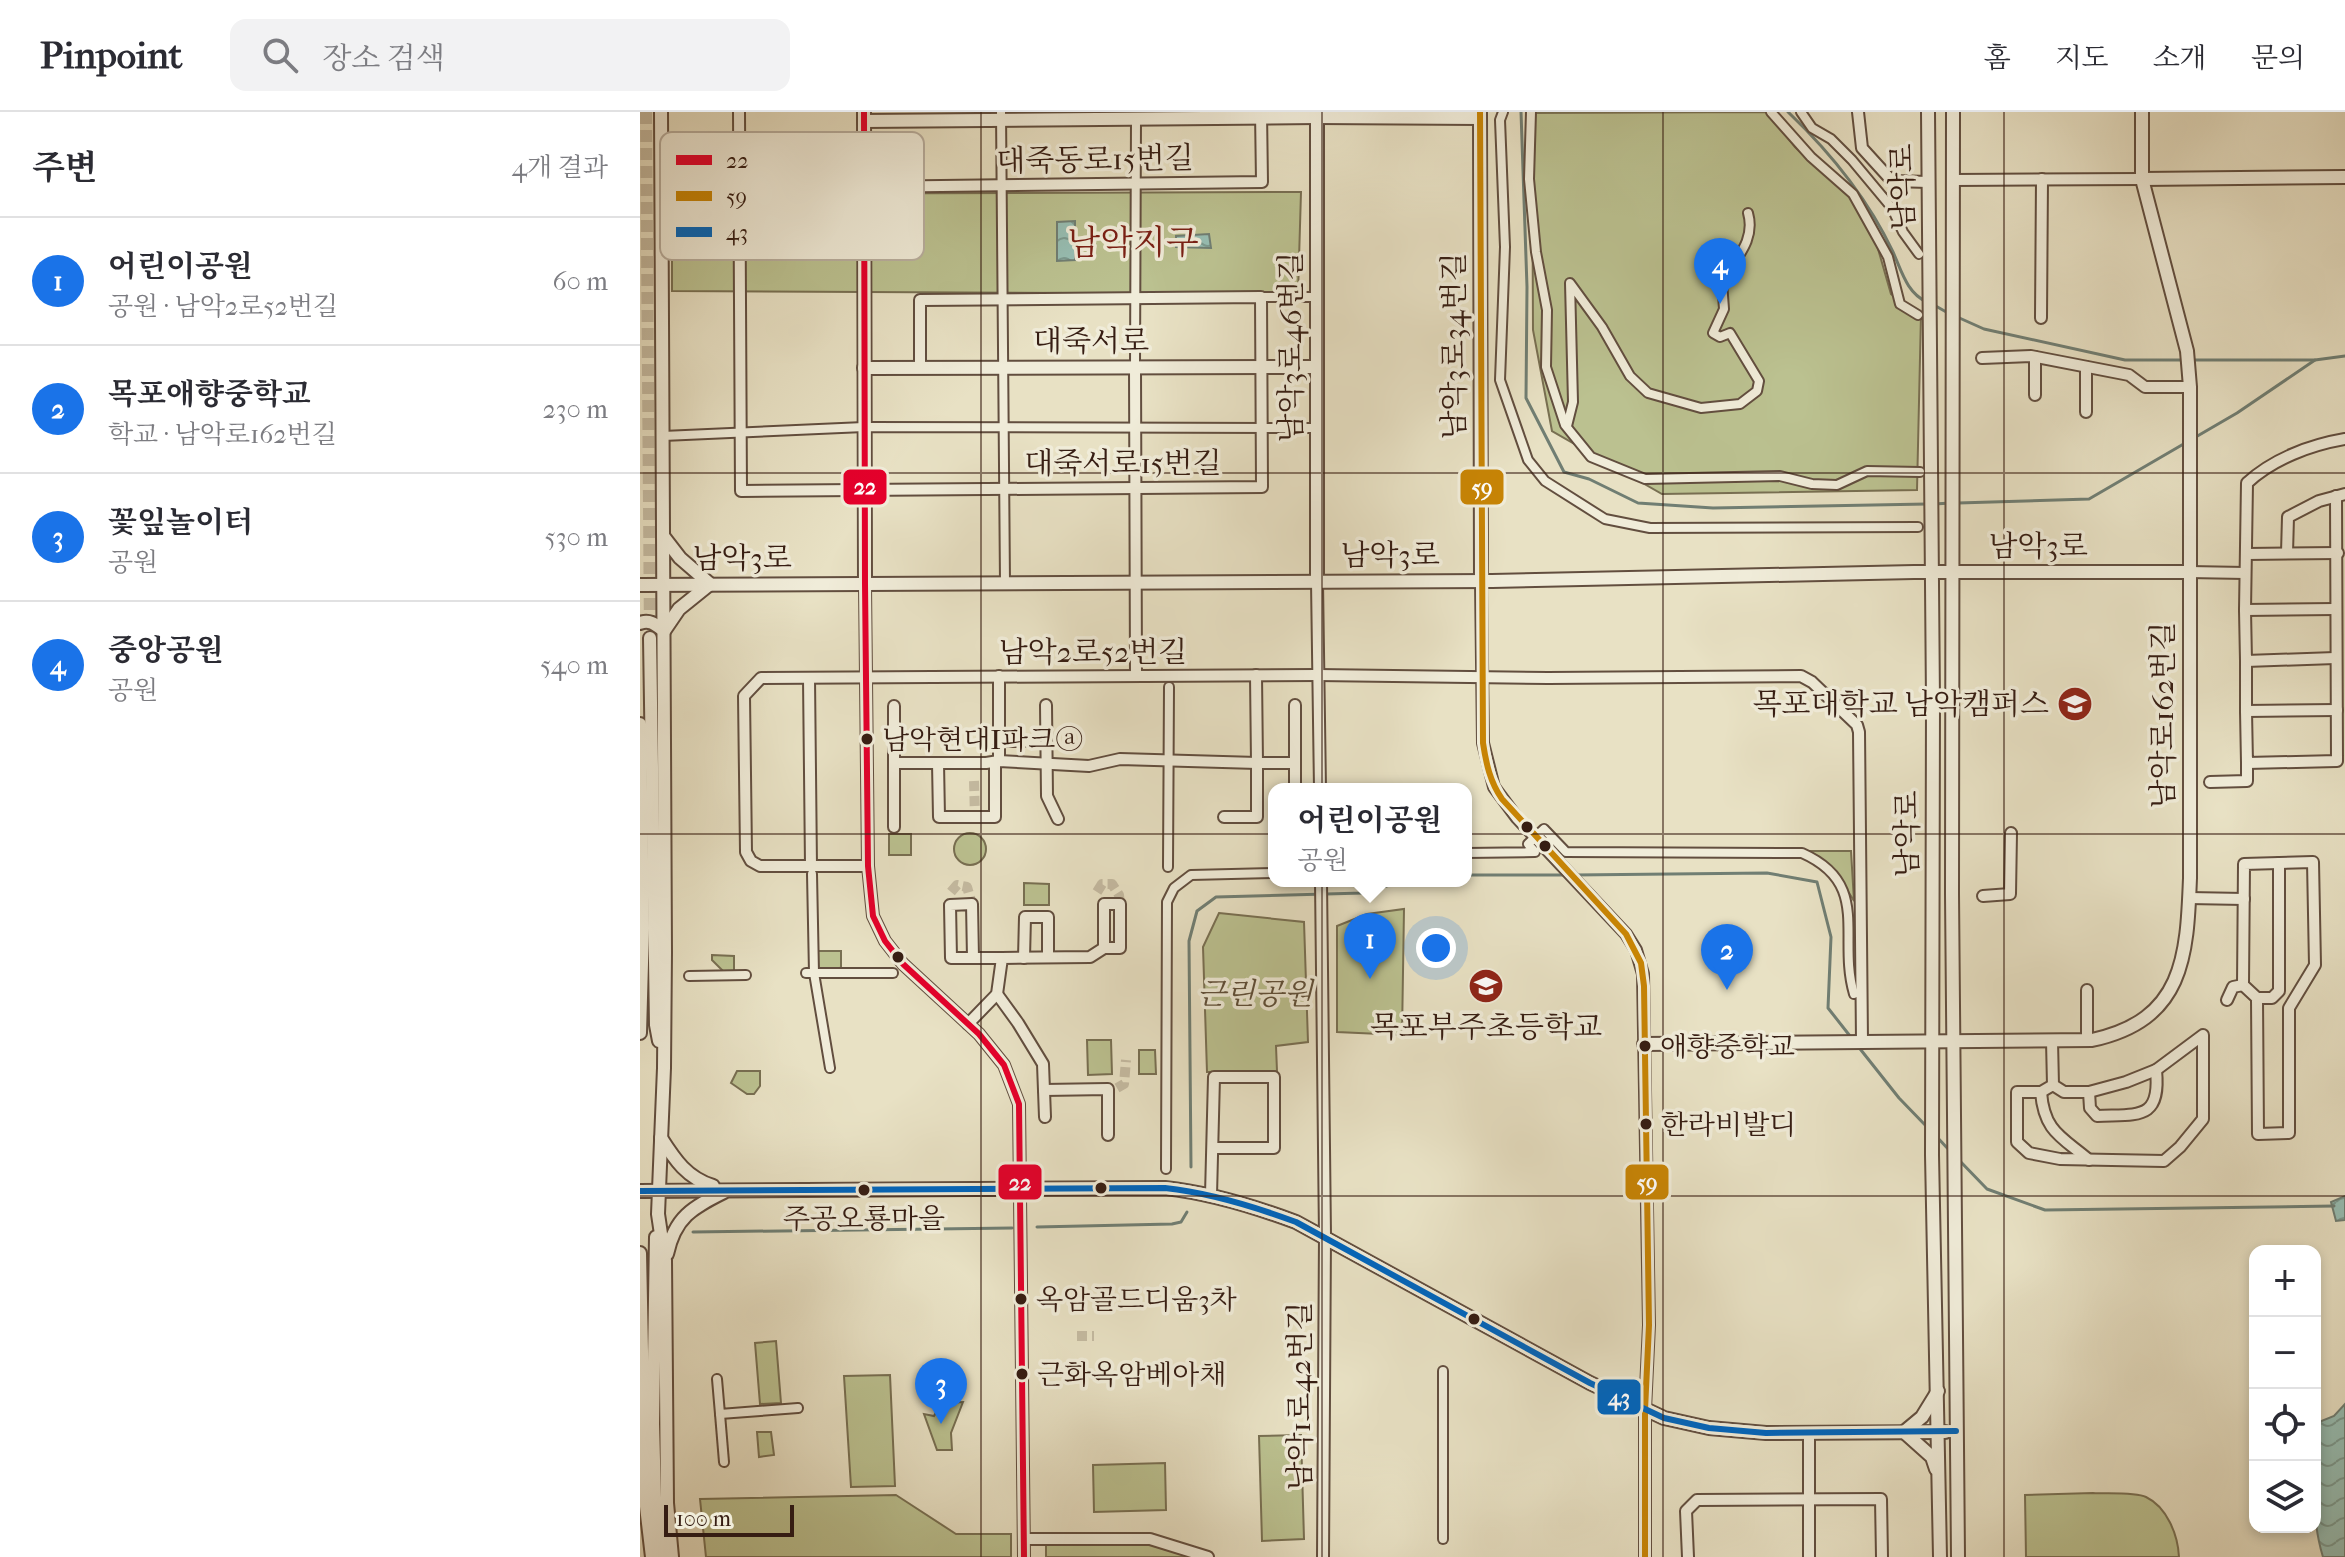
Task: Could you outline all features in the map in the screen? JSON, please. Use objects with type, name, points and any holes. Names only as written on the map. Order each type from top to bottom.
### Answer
[{"type":"street","points":[[661,112],[661,132]]},
{"type":"street","points":[[739,112],[739,132]]},
{"type":"street","points":[[1503,112],[1500,120],[1505,247],[1500,380],[1528,460],[1545,481],[1605,519],[1650,528],[1918,527]]},
{"type":"street","points":[[1531,112],[1529,179],[1536,252],[1547,310],[1546,367],[1566,427],[1591,457],[1645,479],[1780,476],[1812,484],[1837,485],[1867,471],[1920,472]]},
{"type":"street","points":[[1771,112],[1811,157],[1853,194],[1888,257],[1900,304],[1924,317]]},
{"type":"street","points":[[1801,112],[1812,128],[1831,139],[1852,160],[1892,208],[1903,232],[1919,254]]},
{"type":"street","points":[[1858,112],[1862,148],[1892,181],[1929,182]]},
{"type":"street","name":"남악로","points":[[1928,112],[1931,274],[1924,317],[1932,531],[1932,1155],[1940,1557]]},
{"type":"street","name":"남악로","points":[[1953,112],[1952,1135],[1958,1557]]},
{"type":"street","name":"남악로162번길","points":[[1644,1044],[2087,1040],[2104,1037],[2146,1018],[2177,978],[2186,950],[2189,898],[2189,384],[2187,351],[2142,179],[2142,112]]},
{"type":"street","name":"남악3로46번길","points":[[1317,114],[1317,582]]},
{"type":"street","points":[[1136,115],[1136,675]]},
{"type":"street","name":"대죽동로15번길","points":[[924,186],[1262,182],[1261,115]]},
{"type":"street","points":[[864,117],[1480,115]]},
{"type":"street","name":"남악3로34번길","points":[[1480,115],[1481,581]]},
{"type":"street","points":[[1001,116],[1005,583]]},
{"type":"street","points":[[1954,180],[2345,177]]},
{"type":"street","points":[[2041,318],[2042,179]]},
{"type":"street","points":[[1566,427],[1573,402],[1570,283],[1602,327],[1630,376],[1648,393],[1701,408],[1740,404],[1757,391],[1759,381],[1730,333],[1720,337],[1713,333],[1724,309],[1722,282],[1740,259],[1752,225],[1748,213]]},
{"type":"street","points":[[662,260],[664,1068],[661,1138],[649,1190],[658,1214],[665,1261],[667,1503],[672,1557]]},
{"type":"street","points":[[739,260],[740,432]]},
{"type":"street","points":[[864,260],[868,866],[873,916],[885,941],[903,964],[968,1024],[1004,1065],[1019,1104],[1024,1557]]},
{"type":"street","name":"대죽서로15번길","points":[[740,432],[741,491],[1262,487],[1261,297]]},
{"type":"street","points":[[920,368],[920,300],[1317,297]]},
{"type":"street","points":[[1982,358],[2035,357],[2129,375],[2145,387],[2189,384]]},
{"type":"street","points":[[2035,357],[2035,395]]},
{"type":"street","name":"대죽서로","points":[[864,368],[1317,367]]},
{"type":"street","points":[[2086,367],[2086,412]]},
{"type":"street","points":[[663,436],[864,427],[1317,428]]},
{"type":"street","points":[[2210,782],[2247,781],[2247,483],[2259,472],[2290,456],[2323,443],[2345,439]]},
{"type":"street","points":[[2247,763],[2337,761],[2335,609],[2340,495],[2319,501],[2288,517],[2287,553]]},
{"type":"street","points":[[663,535],[680,558],[710,584],[679,609],[664,631]]},
{"type":"street","points":[[2247,554],[2338,553]]},
{"type":"street","name":"남악3로","points":[[640,585],[1481,581],[1952,572],[2189,572]]},
{"type":"street","points":[[2189,572],[2245,573]]},
{"type":"street","points":[[1481,581],[1483,743],[1494,787],[1517,818],[1629,938],[1641,963],[1644,986],[1649,1325],[1645,1410],[1645,1557]]},
{"type":"street","points":[[1317,582],[1320,783]]},
{"type":"street","points":[[2245,610],[2335,609]]},
{"type":"street","points":[[640,623],[655,624],[664,631]]},
{"type":"street","points":[[650,638],[656,1025],[664,1068]]},
{"type":"street","points":[[2246,661],[2335,658]]},
{"type":"street","points":[[1224,817],[1257,817],[1256,675]]},
{"type":"street","name":"남악2로52번길","points":[[812,870],[760,866],[751,861],[746,852],[744,696],[761,678],[1318,675],[1806,678],[1857,725],[1861,739],[1860,1041]]},
{"type":"street","points":[[938,763],[939,817],[995,817],[999,676]]},
{"type":"street","points":[[809,678],[810,973],[830,1068]]},
{"type":"street","points":[[1168,867],[1169,687]]},
{"type":"street","points":[[1046,705],[1048,803],[1058,819]]},
{"type":"street","points":[[1295,705],[1295,783]]},
{"type":"street","points":[[894,706],[894,827]]},
{"type":"street","points":[[2246,711],[2337,710]]},
{"type":"street","points":[[640,724],[643,928],[640,1033]]},
{"type":"street","points":[[999,741],[1028,741]]},
{"type":"street","points":[[894,763],[997,761],[1089,766],[1120,759],[1295,763]]},
{"type":"street","points":[[1472,853],[1535,852],[1528,844],[1544,829],[1566,852],[1802,853],[1833,872],[1849,905],[1848,974],[1854,994]]},
{"type":"street","points":[[1983,896],[2010,894],[2011,833]]},
{"type":"street","points":[[2313,862],[2315,965],[2289,1008],[2289,1133],[2258,1134],[2257,998],[2243,985],[2244,864],[2279,863],[2313,862]]},
{"type":"street","points":[[2279,863],[2276,994],[2289,1008]]},
{"type":"street","points":[[812,870],[868,866]]},
{"type":"street","points":[[1166,1169],[1167,902],[1174,888],[1191,875],[1268,873]]},
{"type":"street","points":[[1321,887],[1325,1236]]},
{"type":"street","points":[[2189,898],[2244,899]]},
{"type":"street","points":[[973,958],[972,904],[950,905],[951,958],[973,958],[1002,958],[1024,958],[1090,957],[1104,948]]},
{"type":"street","points":[[1024,958],[1025,917],[1048,917],[1048,957]]},
{"type":"street","points":[[968,1024],[997,994],[1002,958]]},
{"type":"street","points":[[810,973],[893,973]]},
{"type":"street","points":[[689,976],[746,975]]},
{"type":"street","points":[[2227,1000],[2233,987],[2243,985]]},
{"type":"street","points":[[2087,990],[2087,1040]]},
{"type":"street","points":[[2257,998],[2299,990]]},
{"type":"street","points":[[997,994],[1043,1064],[1045,1117]]},
{"type":"street","points":[[2203,1035],[2203,1119],[2164,1161],[2060,1159],[2029,1153],[2017,1142],[2017,1092],[2041,1092],[2053,1085],[2064,1092],[2089,1092],[2126,1082],[2156,1070],[2203,1035]]},
{"type":"street","points":[[2052,1041],[2053,1085]]},
{"type":"street","points":[[2089,1092],[2090,1108],[2097,1116],[2140,1114],[2153,1105],[2158,1092],[2156,1070]]},
{"type":"street","points":[[1211,1195],[1214,1077],[1274,1077],[1274,1148],[1214,1148]]},
{"type":"street","points":[[1044,1090],[1112,1089],[1108,1135]]},
{"type":"street","points":[[2041,1092],[2047,1123],[2061,1140],[2089,1160]]},
{"type":"street","points":[[661,1138],[673,1158],[696,1181],[728,1190]]},
{"type":"street","points":[[649,1190],[1165,1188],[1211,1195],[1258,1208],[1325,1236],[1565,1369],[1645,1410],[1678,1422],[1766,1433],[1956,1431]]},
{"type":"street","points":[[665,1261],[671,1234],[683,1218],[728,1190]]},
{"type":"street","points":[[658,1214],[653,1424],[655,1498],[662,1557]]},
{"type":"street","name":"남악1로42번길","points":[[1323,1557],[1325,1236]]},
{"type":"street","points":[[640,1253],[645,1498],[652,1557]]},
{"type":"street","points":[[1443,1371],[1443,1539]]},
{"type":"street","points":[[717,1379],[724,1462]]},
{"type":"street","points":[[1904,1432],[1922,1417],[1938,1391]]},
{"type":"street","points":[[720,1414],[798,1408]]},
{"type":"street","points":[[1904,1432],[1932,1457],[1939,1480]]},
{"type":"street","points":[[1809,1433],[1809,1557]]},
{"type":"street","points":[[1688,1557],[1686,1511],[1697,1500],[1881,1499],[1882,1557]]},
{"type":"street","points":[[1024,1539],[1150,1539],[1208,1557]]},
{"type":"green space","points":[[1768,112],[1795,147],[1868,214],[1891,294],[1921,314],[1917,490],[1662,494],[1552,431],[1533,330],[1532,113]]},
{"type":"green space","points":[[1301,192],[1298,294],[672,291],[672,260],[924,260],[924,193]]},
{"type":"green space","points":[[970,833],[981,838],[986,849],[981,860],[970,865],[959,860],[954,849],[959,838]]},
{"type":"green space","points":[[889,834],[911,834],[911,855],[889,855]]},
{"type":"green space","points":[[1803,851],[1851,851],[1854,901],[1833,871]]},
{"type":"green space","points":[[1024,883],[1049,884],[1049,905],[1024,905]]},
{"type":"green space","points":[[1404,909],[1402,1035],[1337,1032],[1337,926],[1367,914]]},
{"type":"green space","name":"근린공원","points":[[1219,913],[1304,922],[1308,1042],[1276,1046],[1277,1071],[1207,1072],[1203,947]]},
{"type":"green space","points":[[817,951],[841,951],[841,967],[837,971],[822,971],[818,967]]},
{"type":"green space","points":[[712,955],[734,956],[734,971],[723,971],[712,960]]},
{"type":"green space","points":[[1087,1040],[1111,1040],[1112,1074],[1088,1075]]},
{"type":"green space","points":[[1139,1050],[1155,1050],[1156,1074],[1139,1074]]},
{"type":"green space","points":[[737,1071],[760,1071],[760,1086],[754,1094],[747,1094],[731,1083]]},
{"type":"green space","points":[[776,1341],[781,1403],[760,1404],[755,1343]]},
{"type":"green space","points":[[890,1375],[895,1486],[851,1487],[844,1376]]},
{"type":"green space","points":[[963,1402],[951,1433],[952,1450],[937,1450],[924,1414],[934,1416],[941,1403]]},
{"type":"green space","points":[[757,1432],[771,1432],[774,1455],[759,1457]]},
{"type":"green space","points":[[1301,1435],[1304,1539],[1262,1541],[1259,1436]]},
{"type":"green space","points":[[1165,1463],[1166,1510],[1094,1512],[1093,1465]]},
{"type":"green space","points":[[2135,1494],[2153,1502],[2170,1522],[2179,1557],[2026,1557],[2025,1495]]},
{"type":"green space","points":[[896,1495],[956,1534],[1011,1534],[1011,1557],[706,1557],[700,1499]]},
{"type":"green space","points":[[1046,1542],[1160,1544],[1201,1557],[1046,1557]]},
{"type":"water","points":[[1075,221],[1075,260],[1057,261],[1057,222]]},
{"type":"water","points":[[1209,234],[1211,248],[1176,247],[1176,236]]},
{"type":"water","points":[[2345,1196],[2345,1220],[2336,1221],[2331,1202]]},
{"type":"water","points":[[2345,1404],[2345,1557],[2323,1557],[2318,1533],[2321,1533],[2321,1421],[2334,1416]]},
{"type":"waterway","points":[[1521,112],[1527,287],[1526,398],[1564,472],[1589,479],[1638,503],[1713,508],[1927,504]]},
{"type":"waterway","points":[[1788,112],[1847,178],[1883,232],[1910,287],[1927,302]]},
{"type":"waterway","points":[[1934,305],[1948,313]]},
{"type":"waterway","points":[[1955,316],[1984,329],[2125,360],[2185,360]]},
{"type":"waterway","points":[[2193,360],[2315,360],[2345,356]]},
{"type":"waterway","points":[[2194,438],[2315,360]]},
{"type":"waterway","points":[[1958,503],[2089,499],[2187,442]]},
{"type":"waterway","points":[[1934,504],[1951,503]]},
{"type":"waterway","points":[[1574,875],[1767,873],[1817,882],[1831,937],[1828,1008],[1850,1036]]},
{"type":"waterway","points":[[1472,875],[1566,875]]},
{"type":"waterway","points":[[1191,1167],[1189,941],[1197,911],[1216,897],[1363,893],[1383,887]]},
{"type":"waterway","points":[[1857,1045],[1899,1098],[1928,1128]]},
{"type":"waterway","points":[[1936,1136],[1950,1151]]},
{"type":"waterway","points":[[1958,1159],[1987,1189],[2045,1210],[2334,1206]]},
{"type":"waterway","points":[[1037,1227],[1172,1224],[1181,1222],[1187,1212]]},
{"type":"waterway","points":[[693,1232],[1012,1228]]},
{"type":"tunnel","points":[[646,112],[650,638]]},
{"type":"tunnel","points":[[974,781],[975,817]]},
{"type":"tunnel","points":[[1097,892],[1102,884],[1112,884],[1119,895],[1120,904]]},
{"type":"tunnel","points":[[951,892],[957,885],[967,887],[972,904]]},
{"type":"tunnel","points":[[1117,1088],[1124,1084],[1126,1060]]},
{"type":"tunnel","points":[[1077,1336],[1094,1336]]},
{"type":"transit line","name":"22","points":[[864,112],[864,132]]},
{"type":"transit line","name":"59","points":[[1480,112],[1483,743],[1489,772],[1502,799],[1626,934],[1641,963],[1644,986],[1649,1325],[1645,1410],[1645,1557]]},
{"type":"transit line","name":"22","points":[[864,260],[868,866],[873,916],[885,941],[903,964],[979,1034],[1004,1065],[1019,1104],[1024,1557]]},
{"type":"transit line","name":"43","points":[[640,1191],[1165,1188],[1199,1193],[1296,1222],[1590,1383],[1664,1418],[1709,1428],[1766,1433],[1956,1431]]},
{"type":"place","name":"중앙공원","points":[[1720,304]]},
{"type":"place","name":"목포대학교 남악캠퍼스","points":[[2075,704]]},
{"type":"place","name":"남악현대I파크ⓐ","points":[[867,739]]},
{"type":"place","name":"어린이공원","points":[[1370,979]]},
{"type":"place","name":"목포부주초등학교","points":[[1486,986]]},
{"type":"place","name":"목포애향중학교","points":[[1727,990]]},
{"type":"place","name":"애향중학교","points":[[1645,1046]]},
{"type":"place","name":"한라비발디","points":[[1646,1124]]},
{"type":"place","name":"주공오룡마을","points":[[864,1190]]},
{"type":"place","name":"옥암골드디움3차","points":[[1021,1299]]},
{"type":"place","name":"근화옥암베아채","points":[[1022,1374]]},
{"type":"place","name":"꽃잎놀이터","points":[[941,1424]]},
{"type":"district","name":"남악지구","points":[[1133,243]]}]
